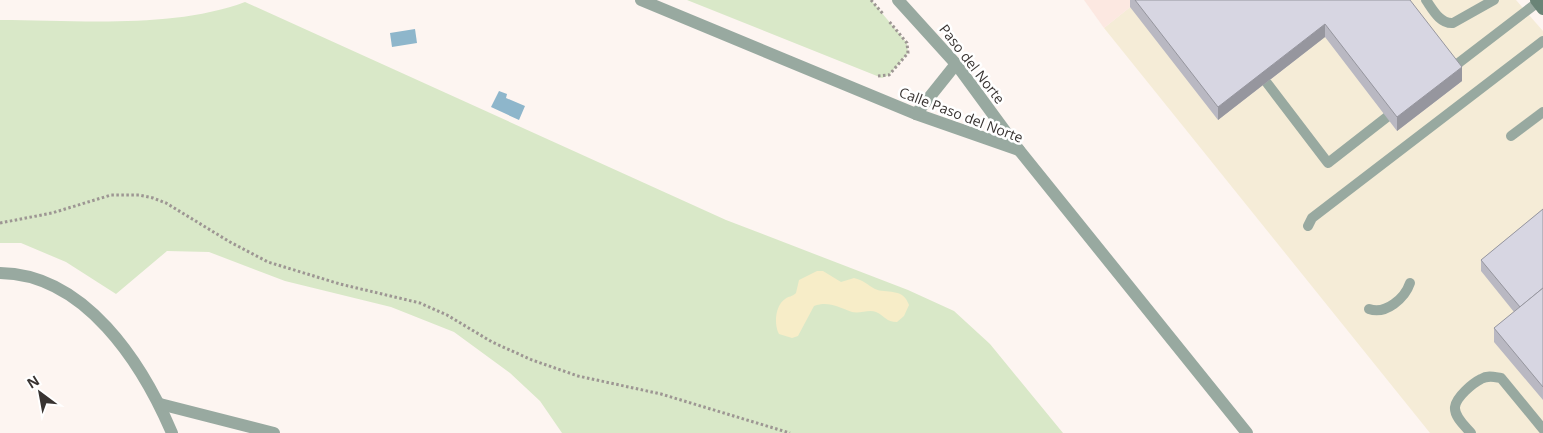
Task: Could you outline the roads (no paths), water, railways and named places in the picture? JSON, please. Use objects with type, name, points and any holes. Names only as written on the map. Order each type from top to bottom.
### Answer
[{"type":"street","name":"Calle Paso del Norte","points":[[641,0],[916,114],[1019,150],[1247,433]]},
{"type":"street","name":"Paso del Norte","points":[[898,0],[956,64],[1019,150]]},
{"type":"street","points":[[916,114],[956,64]]},
{"type":"street","points":[[0,273],[20,274],[69,293],[103,323],[135,364],[160,404],[172,433]]},
{"type":"street","points":[[160,404],[274,433]]},
{"type":"lane","points":[[1426,0],[1446,23],[1453,23],[1494,0]]},
{"type":"lane","points":[[1452,68],[1539,4]]},
{"type":"lane","points":[[1308,226],[1312,218],[1543,42]]},
{"type":"lane","points":[[1267,83],[1328,163],[1387,117]]},
{"type":"lane","points":[[1511,136],[1543,112]]},
{"type":"lane","points":[[1369,309],[1380,311],[1386,309],[1405,294],[1410,282]]},
{"type":"lane","points":[[1471,433],[1458,418],[1455,408],[1457,399],[1482,378],[1492,376],[1501,378],[1543,429]]},
{"type":"water","points":[[415,29],[417,43],[392,47],[390,33]]},
{"type":"water","points":[[499,91],[507,94],[506,98],[525,106],[519,120],[491,107]]}]
